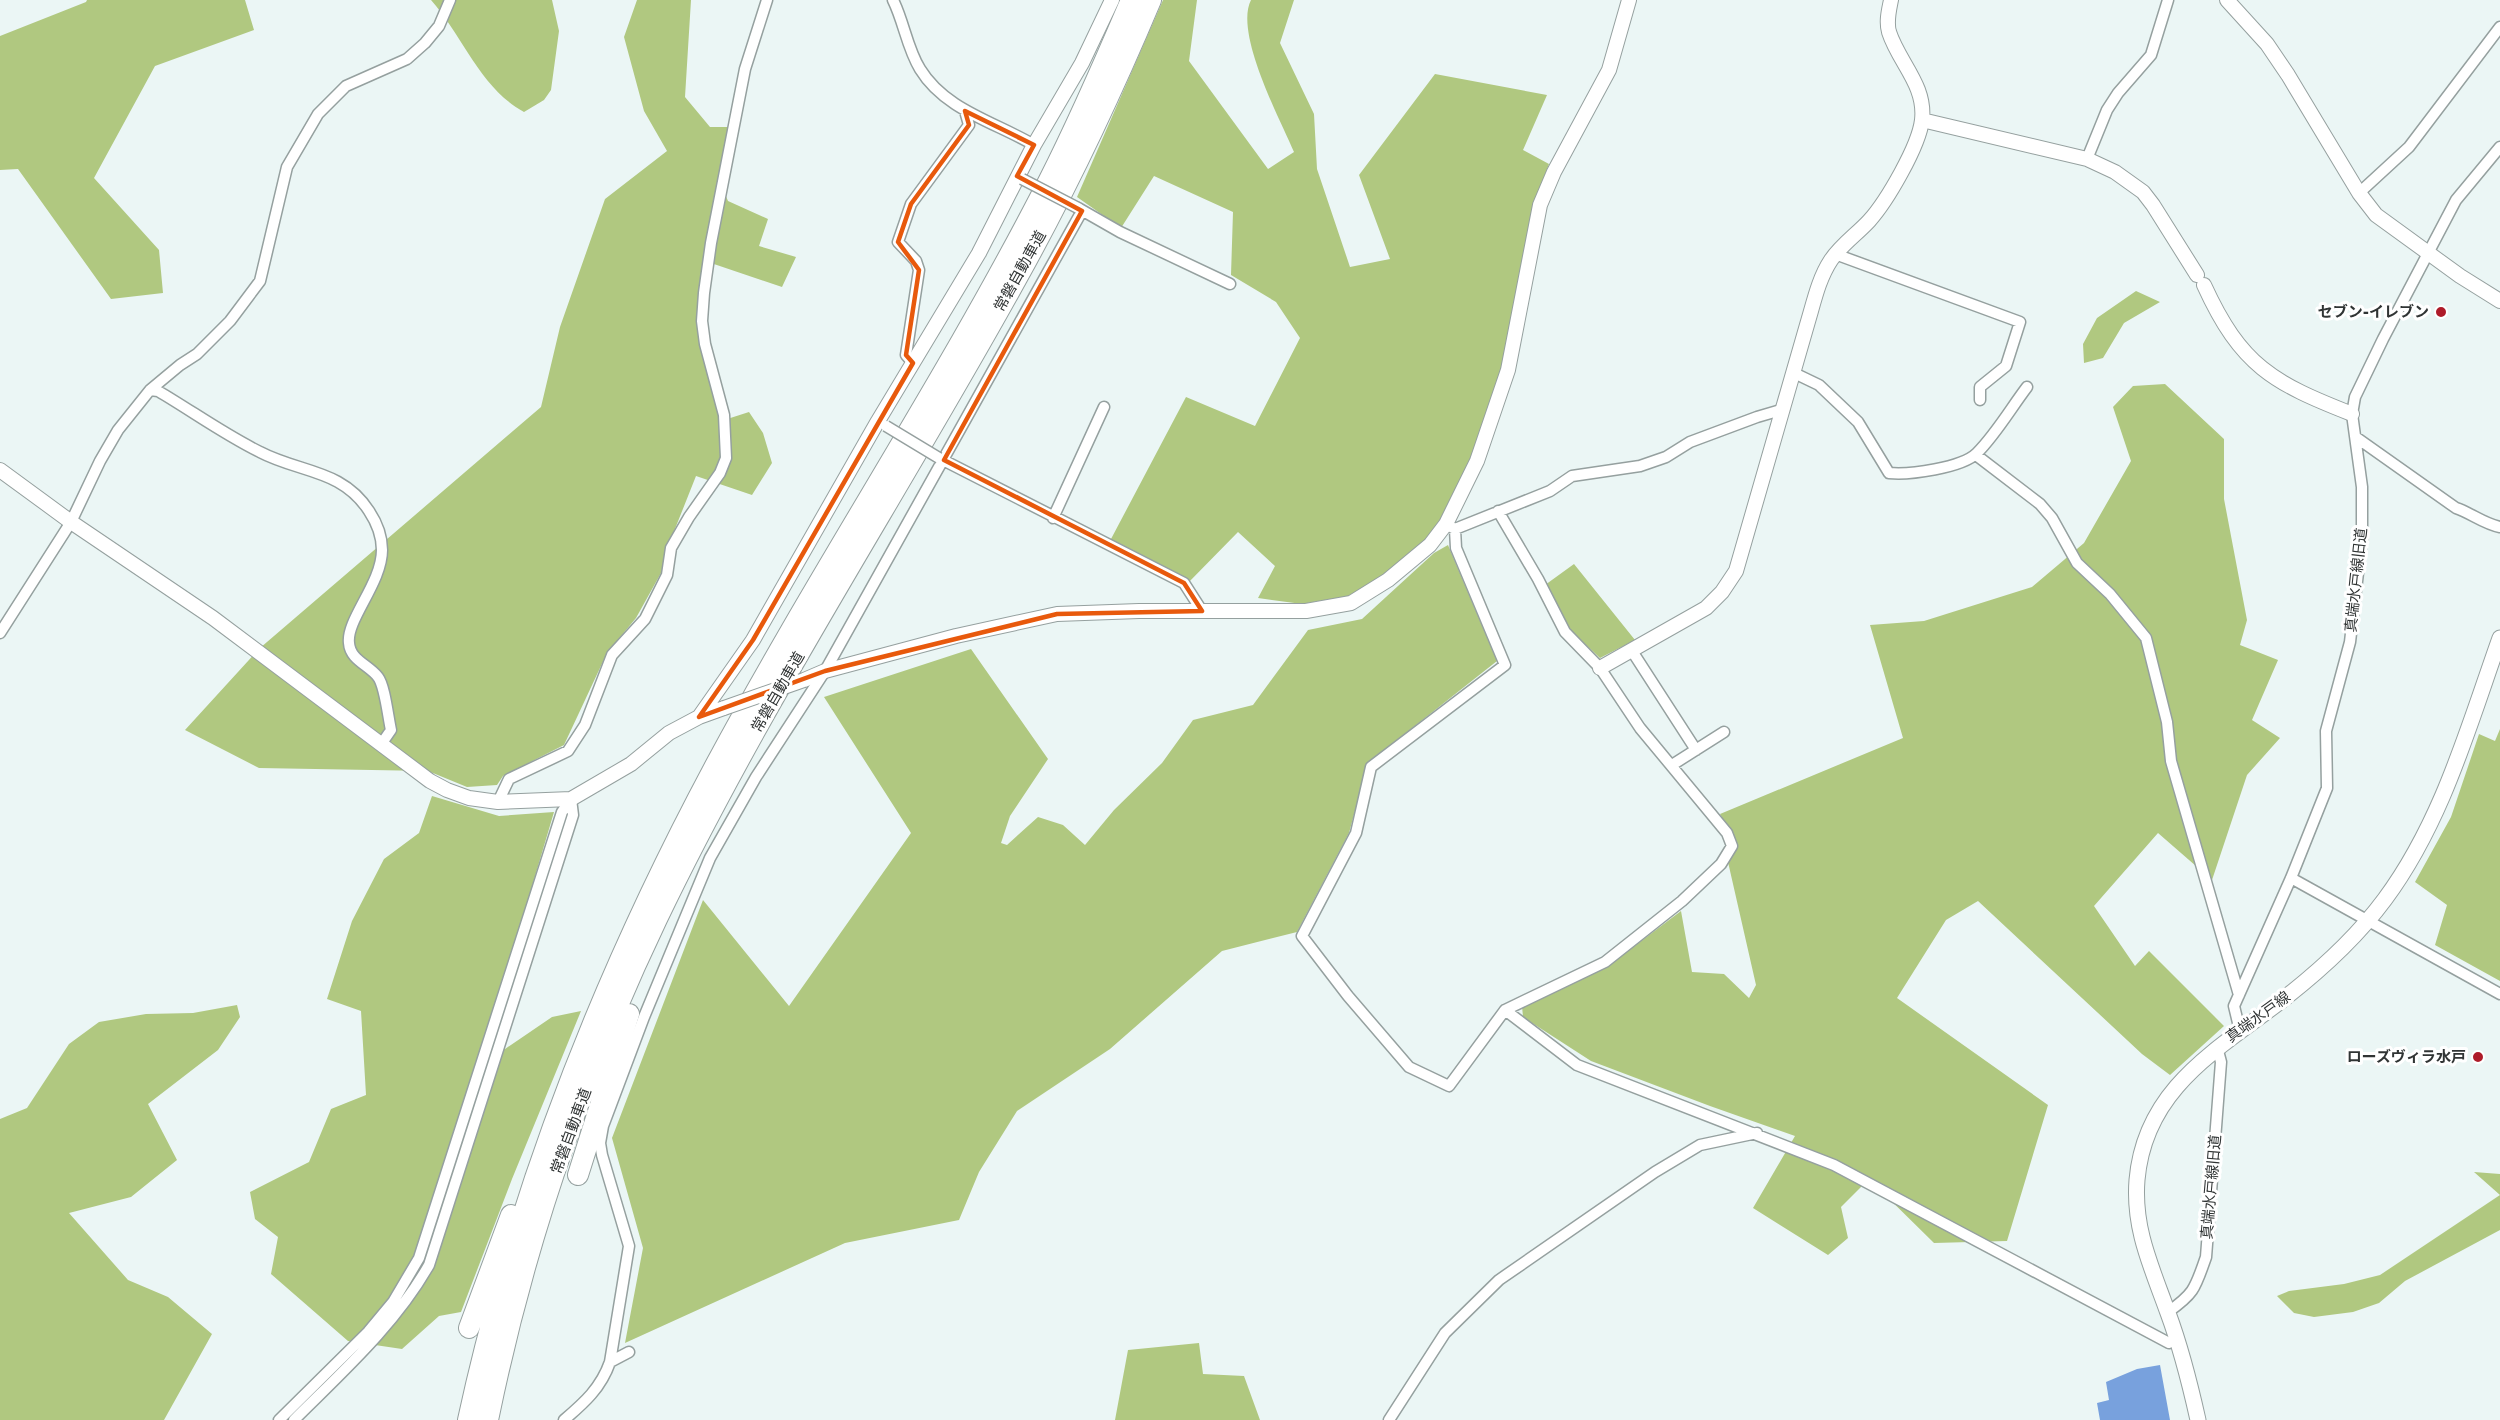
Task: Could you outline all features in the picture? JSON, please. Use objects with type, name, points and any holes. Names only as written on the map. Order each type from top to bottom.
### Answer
[{"type":"highway","name":"常磐自動車道","points":[[468,1420],[501,1289],[560,1105],[613,974],[670,853],[717,762],[801,613],[1003,267],[1050,178],[1131,0]]},
{"type":"highway","name":"常磐自動車道","points":[[488,1420],[518,1296],[543,1210],[577,1110],[630,980],[687,860],[739,760],[1019,274],[1067,184],[1151,0]]},
{"type":"highway","points":[[578,1175],[622,1033],[687,860]]},
{"type":"highway","points":[[469,1328],[522,1186],[560,1105]]},
{"type":"main road","name":"真端水戸線","points":[[2198,1420],[2187,1372],[2168,1312],[2140,1238],[2137,1218],[2137,1178],[2148,1133],[2160,1109],[2179,1081],[2217,1047],[2310,978],[2367,922],[2403,874],[2444,795],[2500,638]]},
{"type":"street","points":[[0,633],[71,522],[100,461],[118,430],[150,390],[197,354],[230,321],[260,281],[287,166],[318,114],[346,86],[407,59],[439,26],[450,0]]},
{"type":"street","points":[[498,802],[510,779],[568,751],[585,725],[612,656],[645,619],[667,575],[672,548],[679,533],[720,473],[726,458],[724,415],[705,344],[702,321],[704,293],[711,243],[745,69],[767,0]]},
{"type":"street","points":[[893,0],[918,67],[937,90],[965,111],[1034,145]]},
{"type":"street","points":[[699,717],[753,640],[882,424],[913,363],[979,252],[1020,177],[1034,145],[1082,63],[1112,0]]},
{"type":"street","points":[[1498,511],[1538,579],[1565,632],[1600,668],[1640,728],[1727,833],[1731,846],[1721,864],[1682,901],[1605,962],[1505,1010],[1449,1086],[1409,1067],[1348,996],[1302,936],[1356,833],[1371,767],[1505,665],[1456,548],[1450,526],[1477,461],[1508,370],[1540,205],[1554,172],[1610,70],[1622,34],[1629,0]]},
{"type":"street","points":[[1600,668],[1706,608],[1722,592],[1736,571],[1818,289],[1835,254],[1871,219],[1895,183],[1917,140],[1922,120],[1920,96],[1915,80],[1889,32],[1888,17],[1891,0]]},
{"type":"street","points":[[2087,159],[2107,110],[2118,93],[2151,55],[2168,0]]},
{"type":"street","points":[[2228,0],[2266,44],[2288,75],[2359,193],[2376,215],[2500,301]]},
{"type":"street","points":[[2359,193],[2409,147],[2500,27]]},
{"type":"street","points":[[913,363],[906,355],[919,270],[916,261],[898,242],[911,204],[969,125],[965,111]]},
{"type":"street","points":[[1922,120],[2087,159],[2115,172],[2143,192],[2200,280],[2239,347],[2264,370],[2289,388],[2352,414]]},
{"type":"street","name":"真端水戸線旧道","points":[[2240,1031],[2234,1011],[2239,995],[2291,878],[2327,788],[2326,731],[2350,642],[2362,538],[2362,487],[2352,414],[2355,397],[2362,379],[2456,201],[2500,147]]},
{"type":"street","points":[[1020,177],[1120,232],[1230,284]]},
{"type":"street","points":[[564,1420],[595,1392],[606,1375],[629,1246],[602,1155],[600,1143],[603,1126],[644,1017],[710,858],[756,777],[825,671],[1080,210]]},
{"type":"street","points":[[1835,254],[2020,322],[2006,366],[1980,387],[1980,400]]},
{"type":"street","points":[[1794,373],[1819,386],[1858,422],[1889,473],[1904,475],[1937,470],[1976,455],[2027,387]]},
{"type":"street","points":[[150,390],[158,391],[259,452],[319,472],[340,482],[362,500],[379,529],[382,552],[380,569],[354,623],[349,646],[362,664],[379,678],[391,730],[382,743]]},
{"type":"street","points":[[1053,518],[1104,407]]},
{"type":"street","points":[[279,1420],[368,1332],[393,1302],[420,1258],[562,812],[571,799],[631,764],[669,733],[699,717],[825,671],[956,636],[1058,614],[1306,611],[1351,603],[1388,580],[1450,526],[1550,491],[1572,476],[1640,466],[1666,457],[1690,442],[1757,417],[1784,410]]},
{"type":"street","points":[[882,424],[1053,518],[1184,583],[1202,611]]},
{"type":"street","points":[[2357,438],[2456,508],[2500,527]]},
{"type":"street","points":[[1976,455],[2040,504],[2052,518],[2077,563],[2110,594],[2146,638],[2167,722],[2171,761],[2239,995]]},
{"type":"street","points":[[0,470],[71,522],[213,618],[430,781],[469,798],[498,802],[571,799]]},
{"type":"street","points":[[1632,651],[1696,750]]},
{"type":"street","points":[[1672,765],[1724,732]]},
{"type":"street","points":[[294,1420],[375,1338],[416,1289],[429,1265],[573,815],[571,799]]},
{"type":"street","points":[[2291,878],[2500,994]]},
{"type":"street","points":[[1505,1010],[1577,1065],[1757,1133],[1834,1165],[2169,1343]]},
{"type":"street","name":"真端水戸線旧道","points":[[2168,1312],[2188,1298],[2196,1285],[2206,1257],[2221,1062],[2217,1047]]},
{"type":"street","points":[[1389,1420],[1445,1333],[1499,1280],[1655,1172],[1700,1145],[1757,1133]]},
{"type":"street","points":[[610,1362],[629,1352]]},
{"type":"highlighted area","points":[[965,111],[1016,134],[1034,145],[1017,176],[1082,211],[944,460],[1184,583],[1202,611],[1057,614],[825,671],[699,717],[753,640],[913,363],[906,355],[919,270],[898,242],[911,204],[969,125]]},
{"type":"green space","points":[[87,0],[245,0],[254,30],[155,66],[94,178],[159,250],[163,293],[111,299],[18,169],[0,170],[0,36]]},
{"type":"green space","points":[[431,0],[552,0],[559,31],[551,90],[544,100],[524,112],[509,102],[484,76]]},
{"type":"green space","points":[[637,0],[691,0],[685,97],[710,127],[730,127],[719,180],[728,201],[768,219],[759,246],[796,257],[782,287],[705,261],[699,292],[721,421],[749,412],[763,433],[772,463],[752,495],[696,476],[669,544],[661,573],[636,618],[607,653],[564,745],[503,776],[497,785],[467,787],[428,771],[259,768],[185,730],[260,648],[541,407],[560,327],[605,199],[667,151],[644,111],[624,37]]},
{"type":"green space","points":[[1163,0],[1197,0],[1189,61],[1268,169],[1294,152],[1253,54],[1247,15],[1251,0],[1294,0],[1280,43],[1314,114],[1317,169],[1350,267],[1390,259],[1359,175],[1435,74],[1547,95],[1523,150],[1549,164],[1534,205],[1502,368],[1473,460],[1440,521],[1425,542],[1384,575],[1348,596],[1302,604],[1258,598],[1275,566],[1238,532],[1187,584],[1140,561],[1111,539],[1186,397],[1255,426],[1300,338],[1276,302],[1231,275],[1233,212],[1154,176],[1121,228],[1077,197]]},
{"type":"green space","points":[[2136,291],[2160,302],[2124,323],[2103,358],[2084,363],[2083,344],[2097,318]]},
{"type":"green space","points":[[2165,384],[2224,439],[2224,499],[2247,620],[2240,645],[2278,660],[2252,720],[2280,738],[2247,775],[2212,880],[2158,833],[2094,906],[2135,966],[2149,951],[2224,1026],[2170,1075],[2142,1054],[1978,901],[1946,920],[1897,998],[2048,1105],[2007,1241],[1934,1243],[1869,1179],[1841,1207],[1848,1238],[1828,1255],[1753,1208],[1795,1136],[1591,1061],[1523,1017],[1522,1006],[1608,966],[1681,911],[1692,972],[1724,974],[1749,998],[1756,985],[1728,862],[1737,845],[1720,814],[1903,738],[1870,625],[1924,621],[2032,587],[2084,543],[2131,461],[2113,407],[2133,386]]},
{"type":"green space","points":[[1448,545],[1497,661],[1368,763],[1349,833],[1297,932],[1222,951],[1110,1049],[1017,1111],[979,1172],[959,1220],[845,1243],[625,1343],[643,1248],[612,1138],[703,900],[789,1006],[911,833],[824,697],[971,649],[1048,759],[1010,816],[1001,843],[1007,845],[1038,817],[1063,825],[1085,845],[1114,810],[1162,763],[1193,720],[1253,705],[1308,630],[1362,619],[1434,553]]},
{"type":"green space","points":[[1574,564],[1635,640],[1600,658],[1568,628],[1545,585]]},
{"type":"green space","points":[[2500,729],[2500,981],[2435,945],[2447,905],[2415,882],[2451,817],[2479,734],[2495,741]]},
{"type":"green space","points":[[432,796],[499,816],[554,812],[485,1046],[505,1049],[552,1017],[581,1011],[512,1179],[461,1312],[439,1316],[402,1349],[348,1341],[271,1274],[278,1237],[255,1219],[250,1192],[309,1162],[331,1109],[366,1095],[361,1011],[327,999],[352,921],[384,859],[419,833]]},
{"type":"green space","points":[[237,1005],[240,1017],[218,1050],[148,1104],[177,1160],[131,1197],[69,1213],[128,1280],[168,1297],[212,1334],[164,1420],[0,1420],[0,1119],[27,1108],[69,1044],[99,1022],[146,1014],[193,1013]]},
{"type":"green space","points":[[2474,1172],[2500,1174],[2500,1195]]},
{"type":"green space","points":[[2500,1195],[2500,1230],[2405,1281],[2379,1303],[2353,1312],[2314,1317],[2294,1313],[2277,1296],[2289,1291],[2344,1284],[2380,1275]]},
{"type":"green space","points":[[1199,1343],[1203,1374],[1244,1376],[1260,1420],[1115,1420],[1128,1350]]},
{"type":"water","points":[[2160,1365],[2170,1420],[2100,1420],[2097,1403],[2109,1400],[2106,1382],[2137,1369]]},
{"type":"place","name":"セブン-イレブン","points":[[2441,312]]},
{"type":"place","name":"ローズヴィラ水戸","points":[[2478,1057]]}]
